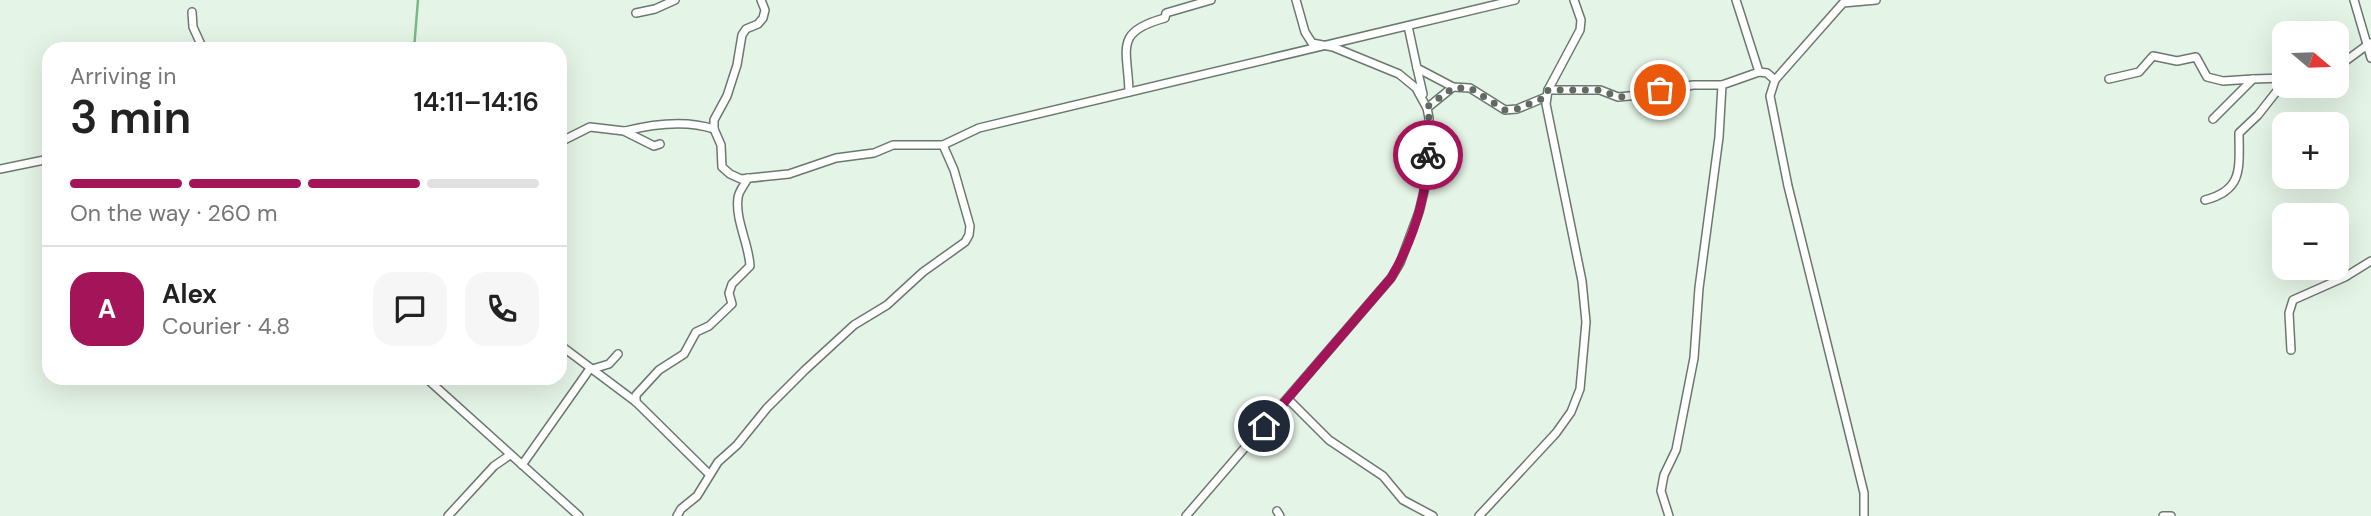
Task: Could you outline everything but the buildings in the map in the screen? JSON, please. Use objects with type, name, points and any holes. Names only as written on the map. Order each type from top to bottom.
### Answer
[{"type":"street","points":[[636,13],[655,9],[675,0]]},
{"type":"street","points":[[761,0],[765,10],[763,18],[758,24],[746,29],[742,35],[737,65],[726,101],[714,120],[714,129],[721,145],[722,167],[741,179],[789,174],[836,158],[874,153],[893,145],[943,145],[979,128],[1516,0]]},
{"type":"street","points":[[1129,92],[1125,52],[1128,38],[1133,32],[1165,18],[1166,13],[1211,0]]},
{"type":"street","points":[[1296,0],[1305,32],[1312,43],[1333,47],[1399,74],[1416,88],[1426,104]]},
{"type":"street","points":[[1479,516],[1556,433],[1572,412],[1580,390],[1586,322],[1582,281],[1547,117],[1547,93],[1580,30],[1581,20],[1574,0]]},
{"type":"street","points":[[1736,0],[1759,72]]},
{"type":"street","points":[[1864,516],[1864,493],[1787,186],[1770,96],[1775,80],[1843,3],[1876,0]]},
{"type":"street","points":[[2354,0],[2370,43],[2371,58]]},
{"type":"street","points":[[192,12],[193,27],[200,42]]},
{"type":"street","points":[[1186,516],[1391,278],[1400,263],[1419,212],[1426,183],[1429,118],[1408,26]]},
{"type":"street","points":[[2349,58],[2370,43]]},
{"type":"street","points":[[2109,79],[2138,72],[2153,55],[2177,61],[2196,57],[2207,77],[2223,81],[2272,80]]},
{"type":"street","points":[[1416,68],[1453,88],[1470,88],[1505,110],[1517,109],[1547,93],[1600,90],[1618,97],[1640,95],[1693,85],[1722,85],[1759,72],[1767,73],[1775,80]]},
{"type":"street","points":[[2213,119],[2253,79]]},
{"type":"street","points":[[1669,516],[1661,491],[1664,475],[1676,450],[1693,358],[1699,288],[1719,137],[1722,85]]},
{"type":"street","points":[[1426,104],[1453,88]]},
{"type":"street","points":[[2205,200],[2221,196],[2235,182],[2239,160],[2238,132],[2258,115],[2272,96]]},
{"type":"street","points":[[567,138],[587,127],[624,131],[646,126],[699,124],[714,129]]},
{"type":"street","points":[[624,131],[654,146],[660,144]]},
{"type":"street","points":[[677,516],[681,509],[697,496],[709,474],[767,408],[805,370],[855,326],[887,305],[923,272],[965,242],[970,226],[954,170],[943,145]]},
{"type":"street","points":[[0,169],[42,160]]},
{"type":"street","points":[[635,402],[636,395],[659,370],[684,354],[696,332],[709,326],[732,304],[729,293],[732,284],[750,267],[749,246],[743,231],[737,197],[748,178]]},
{"type":"street","points":[[2291,350],[2289,313],[2293,300],[2345,277],[2371,261]]},
{"type":"street","points":[[567,350],[635,402],[709,474]]},
{"type":"street","points":[[522,465],[591,369],[609,364],[618,354]]},
{"type":"street","points":[[434,385],[579,516]]},
{"type":"street","points":[[1288,399],[1329,440],[1383,476],[1403,500],[1433,516]]},
{"type":"street","points":[[448,516],[494,466],[510,455]]},
{"type":"street","points":[[2163,516],[2171,516]]},
{"type":"waterway","points":[[415,42],[418,0]]},
{"type":"way so far","points":[[1428,155],[1427,107],[1453,88],[1470,88],[1505,110],[1517,109],[1546,97],[1548,90],[1600,90],[1618,97],[1660,90]]},
{"type":"route","points":[[1264,426],[1391,278],[1400,263],[1419,212],[1426,183],[1428,155]]}]
